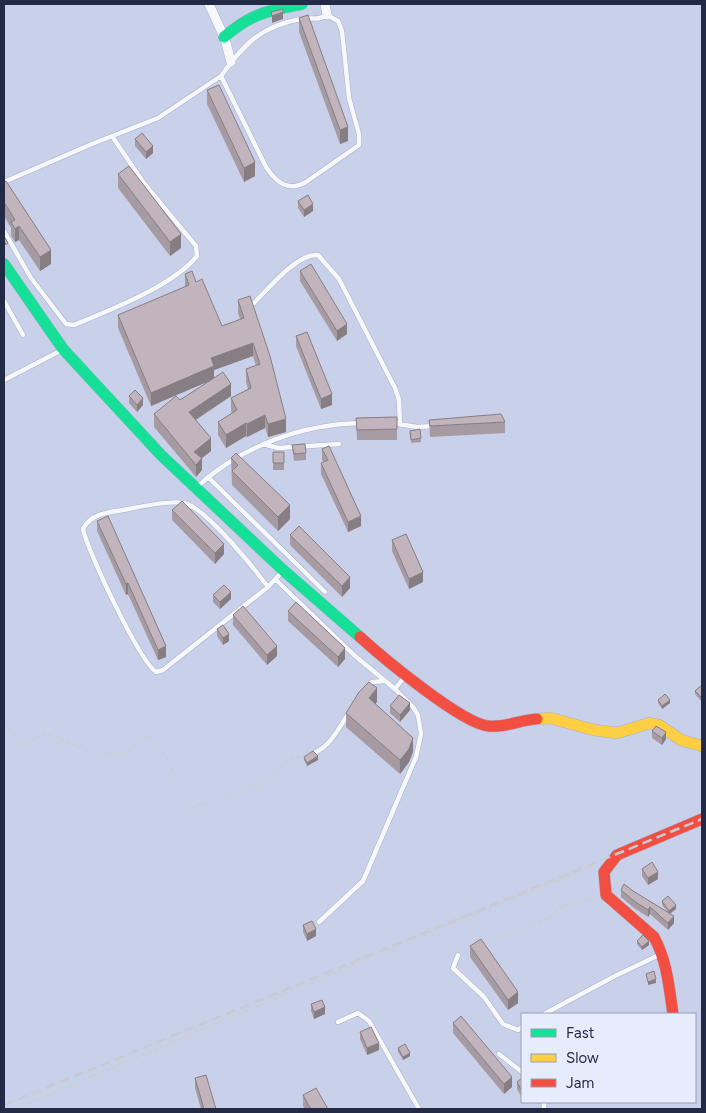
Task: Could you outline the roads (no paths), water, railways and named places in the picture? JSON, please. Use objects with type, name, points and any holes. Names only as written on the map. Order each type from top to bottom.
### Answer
[{"type":"street","points":[[209,4],[224,36],[231,62]]},
{"type":"street","points":[[224,36],[243,21],[259,12],[302,4]]},
{"type":"street","points":[[325,4],[327,15]]},
{"type":"street","points":[[4,264],[63,349],[121,413],[197,487],[279,575],[405,675],[478,723],[492,727],[532,719],[550,718],[594,730],[617,733],[654,724],[681,740],[702,746]]},
{"type":"street","points":[[673,1013],[663,954],[654,937],[606,895],[604,872],[617,855],[702,819]]},
{"type":"lane","points":[[4,182],[158,118],[221,76],[231,62],[261,31],[304,18],[312,20],[327,15],[338,21],[342,31],[348,98],[360,141],[356,148],[306,182],[294,187],[287,187],[273,177],[221,76]]},
{"type":"lane","points":[[4,231],[31,278],[66,324],[74,325],[149,290],[175,276],[191,263],[197,256],[196,246],[143,182],[112,136]]},
{"type":"lane","points":[[253,304],[298,261],[309,254],[318,255],[339,279],[395,388],[399,400],[400,424]]},
{"type":"lane","points":[[4,301],[23,335]]},
{"type":"lane","points":[[4,380],[63,349]]},
{"type":"lane","points":[[387,422],[417,427],[437,425]]},
{"type":"lane","points":[[197,487],[208,477],[263,444],[289,434],[339,425],[370,423]]},
{"type":"lane","points":[[263,444],[278,448],[339,444]]},
{"type":"lane","points":[[208,477],[325,592]]},
{"type":"lane","points":[[268,587],[228,540],[196,509],[183,503],[109,512],[91,519],[83,529],[127,628],[148,667],[156,672],[163,670],[268,587],[279,575],[354,655],[414,707],[418,714],[421,734],[416,757],[363,881],[319,922]]},
{"type":"lane","points":[[395,689],[405,675]]},
{"type":"lane","points":[[364,690],[370,684],[384,680]]},
{"type":"lane","points":[[316,752],[333,738],[354,706]]},
{"type":"lane","points":[[546,1013],[615,976],[663,954]]},
{"type":"lane","points":[[458,955],[453,968],[484,997],[503,1024],[518,1030],[521,1027]]},
{"type":"lane","points":[[338,1022],[358,1013],[369,1021],[419,1109]]},
{"type":"lane","points":[[499,1054],[521,1071]]},
{"type":"railway","points":[[4,1105],[702,819]]}]
